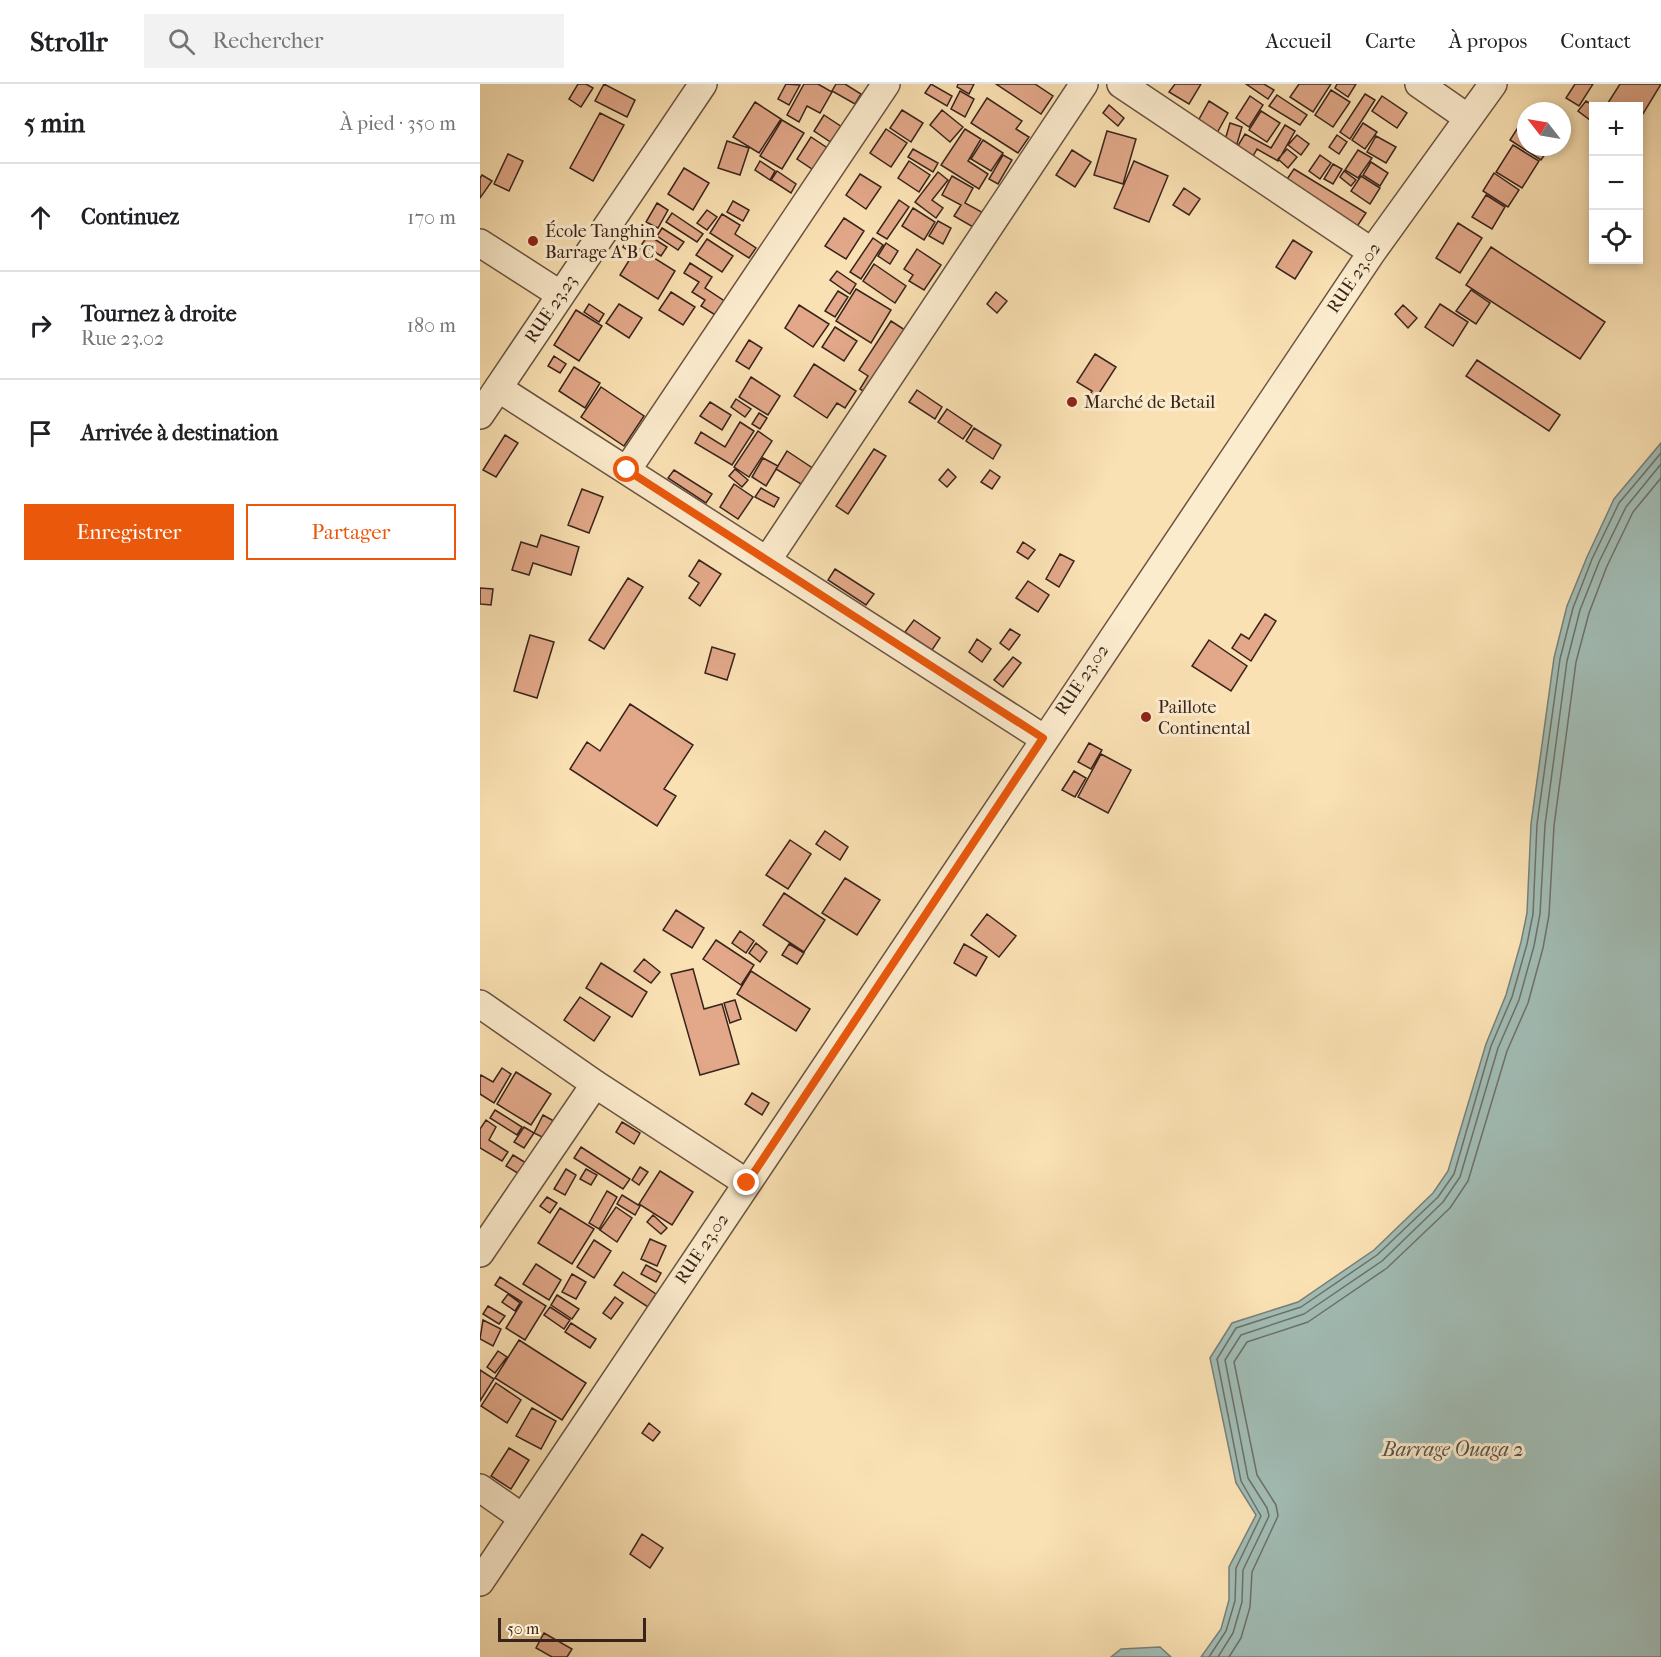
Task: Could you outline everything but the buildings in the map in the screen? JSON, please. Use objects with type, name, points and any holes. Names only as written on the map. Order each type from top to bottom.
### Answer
[{"type":"street","name":"RUE 23.23","points":[[480,415],[704,84]]},
{"type":"street","points":[[627,470],[886,84]]},
{"type":"street","points":[[768,559],[1084,84]]},
{"type":"street","points":[[1121,84],[1371,252]]},
{"type":"street","points":[[1419,84],[1468,118]]},
{"type":"street","name":"RUE 23.02","points":[[480,1582],[1043,738],[1371,252],[1493,84]]},
{"type":"street","points":[[480,243],[561,295]]},
{"type":"street","points":[[498,388],[768,559],[1043,738]]},
{"type":"street","points":[[480,1004],[595,1084],[747,1183]]},
{"type":"street","points":[[480,1253],[595,1084]]},
{"type":"street","points":[[480,1488],[523,1518]]},
{"type":"water","name":"Barrage Ouaga 2","points":[[1661,443],[1661,1657],[1201,1657],[1221,1629],[1229,1600],[1229,1567],[1256,1515],[1236,1483],[1210,1358],[1232,1323],[1298,1302],[1374,1250],[1433,1193],[1448,1171],[1486,1044],[1506,995],[1521,942],[1527,913],[1531,824],[1554,658],[1567,606],[1614,499]]},
{"type":"water","points":[[1160,1647],[1171,1657],[1111,1657],[1121,1649]]},
{"type":"place","name":"École Tanghin Barrage A B C","points":[[533,241]]},
{"type":"place","name":"Marché de Betail","points":[[1072,402]]},
{"type":"place","name":"Paillote Continental","points":[[1146,717]]},
{"type":"route","points":[[627,470],[1043,738],[747,1183]]}]
